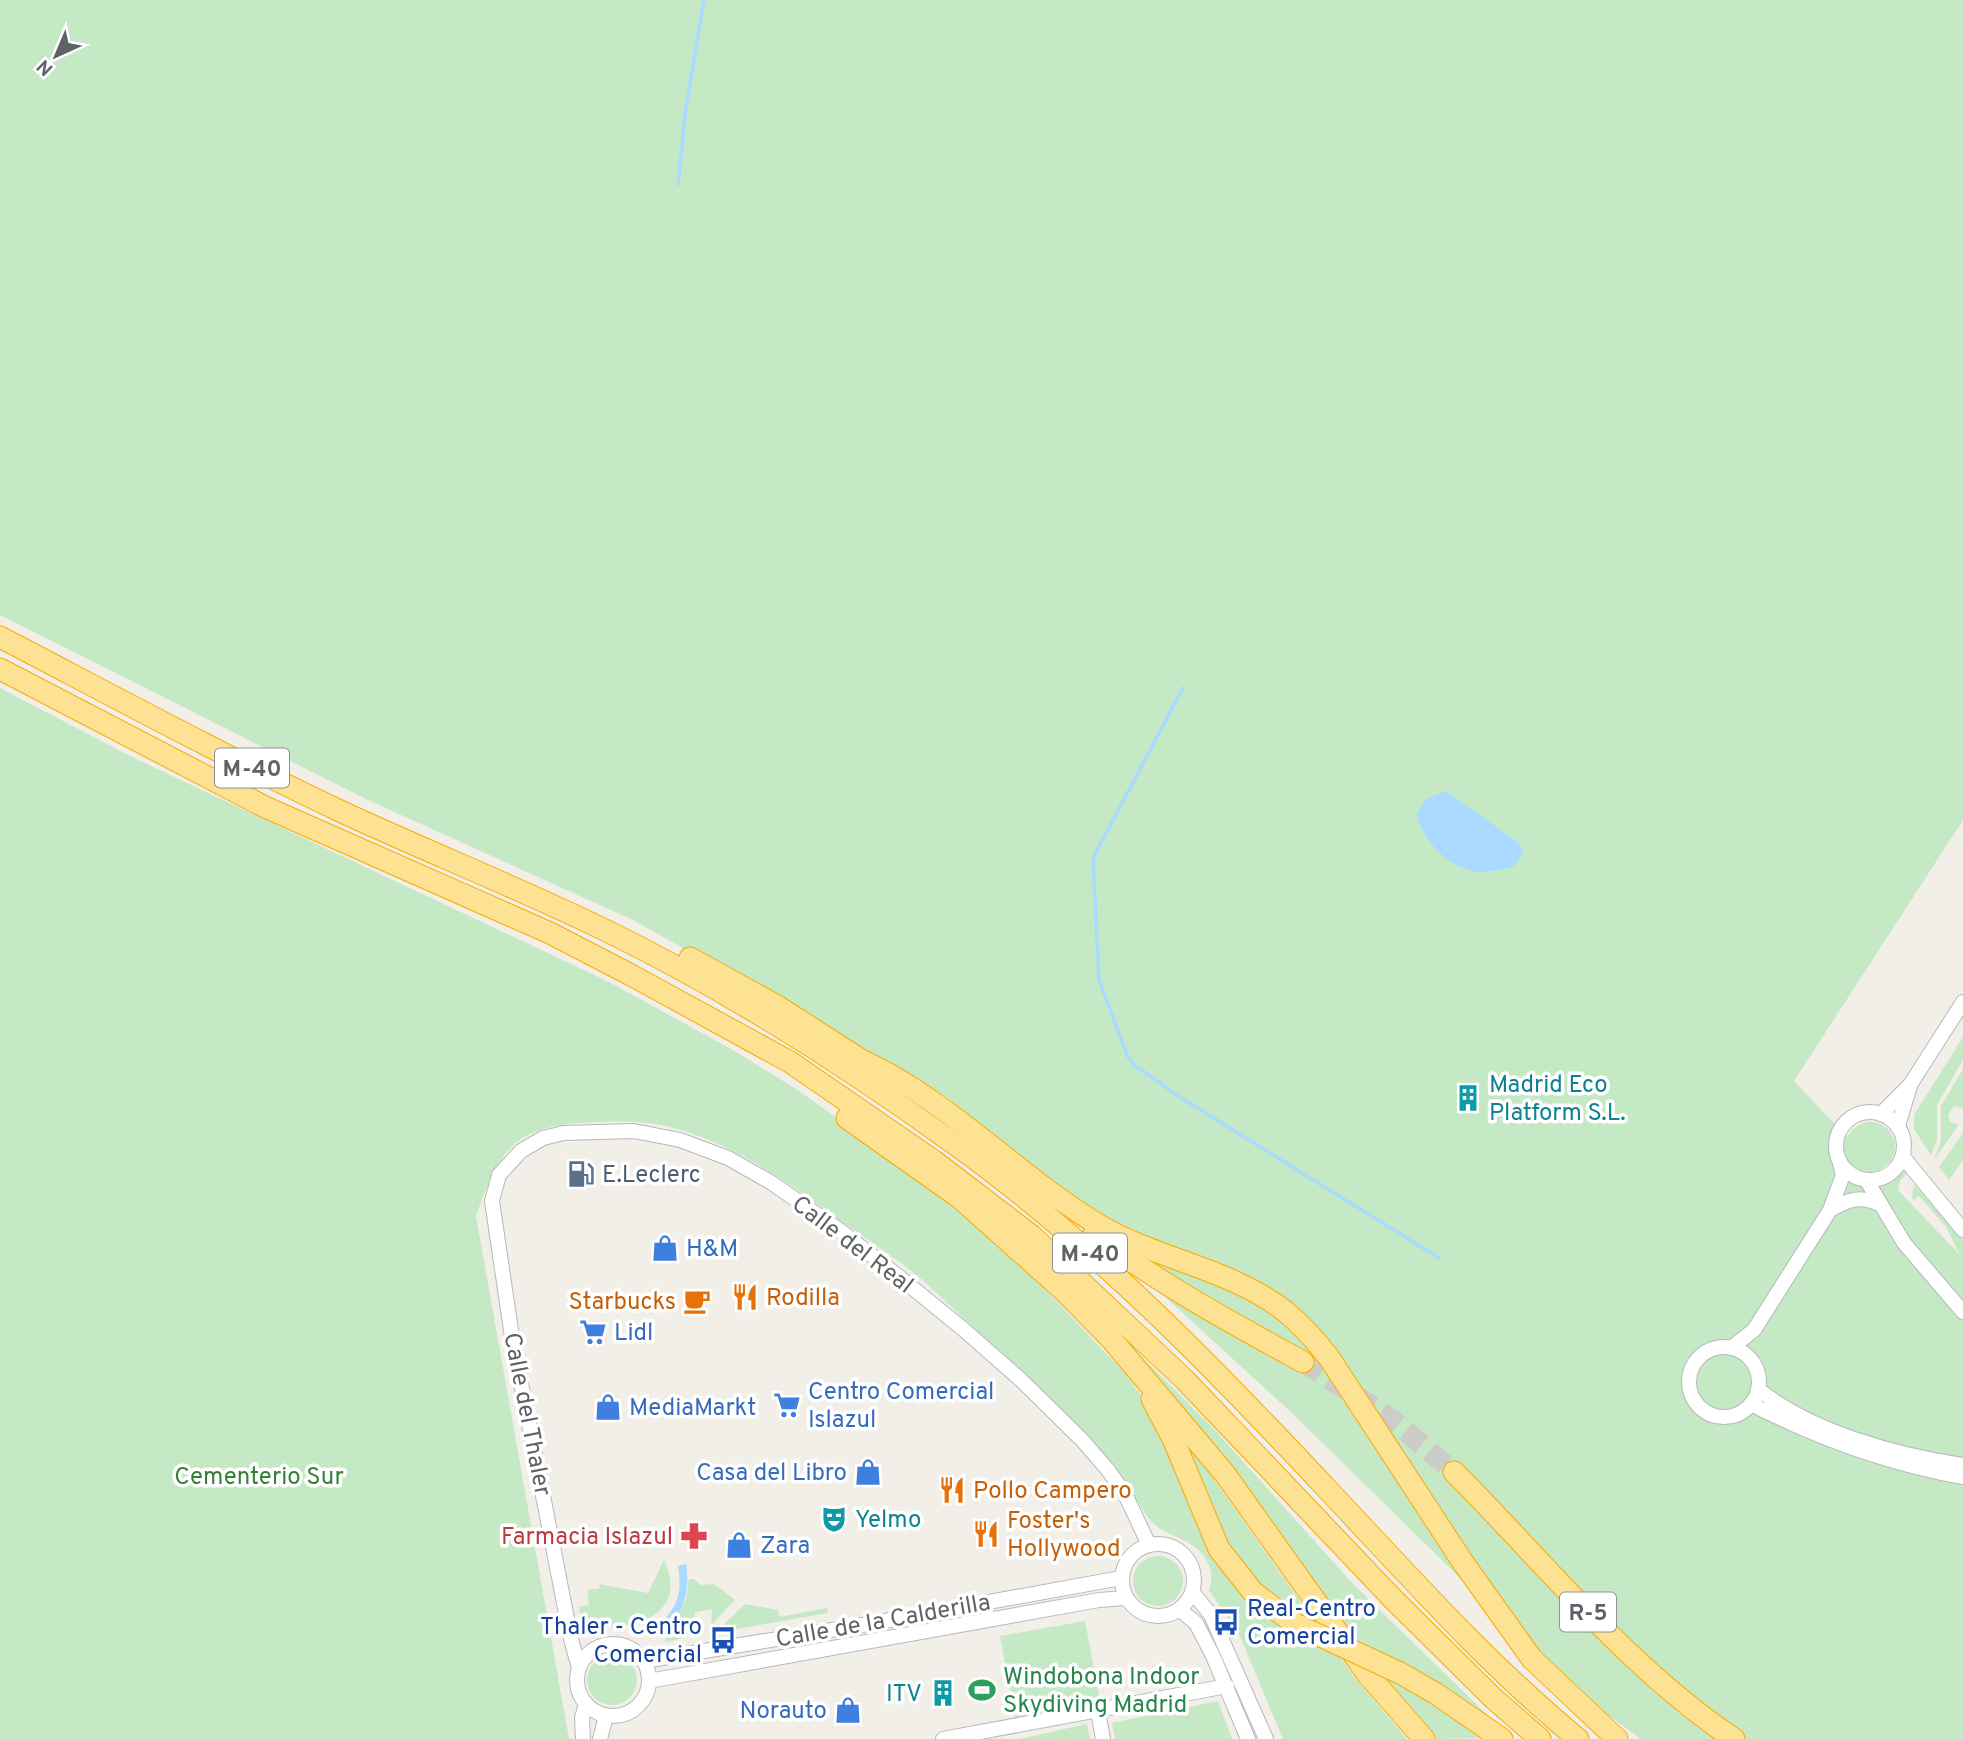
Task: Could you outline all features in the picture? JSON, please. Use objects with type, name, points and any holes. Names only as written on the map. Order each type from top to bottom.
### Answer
[{"type":"highway","name":"M-40","points":[[0,637],[244,765],[609,932],[687,973],[800,1039],[950,1140],[1057,1223],[1204,1361],[1510,1681],[1578,1739]]},
{"type":"highway","name":"M-40","points":[[0,669],[265,807],[562,939],[701,1012],[790,1062],[934,1161],[1032,1236],[1185,1380],[1393,1599],[1493,1698],[1540,1739]]},
{"type":"highway","name":"M-40","points":[[510,886],[581,905],[777,1006],[933,1103],[1099,1225],[1148,1249],[1232,1281],[1262,1296],[1294,1319],[1330,1359],[1462,1561],[1532,1659],[1617,1739]]},
{"type":"highway","name":"M-40","points":[[489,908],[545,942],[657,999],[798,1084],[960,1198],[1036,1266]]},
{"type":"highway","points":[[863,1061],[959,1129],[1108,1244],[1243,1329],[1303,1362]]},
{"type":"highway","points":[[1036,1266],[1116,1352],[1150,1396],[1174,1441],[1219,1549],[1253,1592],[1295,1624],[1400,1673],[1435,1693],[1502,1739]]},
{"type":"highway","points":[[1036,1266],[1112,1340],[1225,1474],[1368,1675],[1424,1739]]},
{"type":"highway","name":"R-5","points":[[1454,1472],[1615,1640],[1673,1694],[1734,1739]]},
{"type":"street","points":[[1881,1114],[1910,1085],[1963,1002]]},
{"type":"street","points":[[1830,1210],[1864,1180],[1889,1175],[1900,1164],[1904,1146],[1898,1126],[1910,1085]]},
{"type":"street","points":[[1731,1348],[1754,1331],[1830,1210],[1842,1181],[1843,1170],[1835,1144],[1843,1125],[1860,1113],[1881,1114],[1898,1126]]},
{"type":"street","name":"Calle del Real","points":[[492,1201],[499,1174],[521,1151],[543,1138],[564,1133],[634,1130],[680,1140],[728,1158],[772,1183],[842,1232],[963,1328],[1021,1380],[1082,1440],[1108,1470],[1125,1494],[1149,1545]]},
{"type":"street","points":[[1903,1157],[1963,1230]]},
{"type":"street","points":[[1840,1163],[1849,1174],[1864,1180],[1904,1243],[1963,1312]]},
{"type":"street","points":[[1830,1210],[1845,1201],[1858,1198],[1868,1198],[1881,1205]]},
{"type":"street","name":"Calle del Thaler","points":[[492,1201],[512,1337],[579,1668]]},
{"type":"street","points":[[1750,1360],[1754,1331]]},
{"type":"street","points":[[1731,1348],[1750,1360],[1757,1371],[1758,1389],[1751,1404],[1742,1412],[1731,1416],[1709,1413],[1692,1397],[1689,1386],[1694,1363],[1710,1350],[1731,1348]]},
{"type":"street","points":[[1758,1389],[1780,1407],[1845,1435],[1917,1457],[1963,1465]]},
{"type":"street","points":[[1751,1404],[1840,1444],[1963,1477]]},
{"type":"street","points":[[1165,1544],[1180,1550],[1191,1562],[1195,1578],[1193,1594],[1180,1610],[1166,1616],[1150,1616],[1136,1610],[1126,1598],[1121,1578],[1126,1563],[1136,1551],[1149,1545],[1165,1544]]},
{"type":"street","name":"Calle de la Calderilla","points":[[644,1661],[1121,1578]]},
{"type":"street","points":[[1193,1594],[1212,1615],[1266,1739]]},
{"type":"street","name":"Calle de la Calderilla","points":[[649,1681],[1126,1598]]},
{"type":"street","points":[[1180,1610],[1196,1623],[1227,1686],[1248,1739]]},
{"type":"street","points":[[617,1644],[632,1649],[644,1661],[649,1681],[645,1697],[633,1710],[617,1716],[606,1716],[595,1712],[586,1704],[577,1687],[579,1668],[587,1654],[601,1646],[617,1644]]},
{"type":"street","points":[[943,1739],[1227,1686]]},
{"type":"street","points":[[583,1739],[582,1718],[586,1704]]},
{"type":"street","points":[[1098,1711],[1103,1739]]},
{"type":"street","points":[[600,1739],[606,1716]]},
{"type":"green space","points":[[0,0],[1963,0],[1963,820],[1794,1081],[1847,1137],[1858,1126],[1869,1122],[1880,1124],[1888,1130],[1894,1139],[1895,1150],[1891,1161],[1879,1170],[1891,1183],[1905,1170],[1907,1173],[1900,1181],[1898,1190],[1960,1255],[1946,1227],[1919,1196],[1914,1200],[1912,1197],[1914,1184],[1963,1240],[1963,1739],[1641,1739],[1574,1690],[1293,1414],[947,1097],[633,920],[368,800],[0,615]]},
{"type":"green space","name":"Cementerio Sur","points":[[0,688],[130,756],[607,981],[733,1050],[796,1089],[957,1203],[1125,1373],[1143,1398],[1225,1550],[1171,1419],[1354,1677],[1407,1739],[1283,1739],[1239,1634],[1209,1590],[1211,1572],[1203,1555],[1190,1543],[1156,1526],[1104,1454],[932,1288],[795,1188],[727,1148],[679,1129],[620,1121],[569,1124],[529,1134],[504,1156],[494,1172],[476,1216],[569,1739],[0,1739]]},
{"type":"green space","points":[[1963,1037],[1963,1060],[1937,1105],[1937,1140],[1931,1155],[1914,1129],[1914,1115]]},
{"type":"green space","points":[[1963,1069],[1963,1108],[1954,1106],[1948,1115],[1950,1122],[1959,1124],[1934,1160],[1941,1141],[1941,1106]]},
{"type":"green space","points":[[1963,1133],[1963,1160],[1949,1180],[1939,1167]]},
{"type":"green space","points":[[1120,1335],[1214,1429],[1354,1585],[1510,1737],[1436,1739],[1383,1682],[1204,1434]]},
{"type":"green space","points":[[1158,1556],[1176,1563],[1183,1581],[1176,1599],[1158,1606],[1140,1599],[1133,1581],[1140,1563]]},
{"type":"green space","points":[[664,1560],[669,1572],[670,1593],[661,1609],[642,1621],[600,1628],[583,1635],[579,1607],[589,1605],[587,1590],[600,1588],[599,1584],[648,1593]]},
{"type":"green space","points":[[689,1579],[694,1579],[701,1585],[714,1584],[735,1600],[711,1625],[712,1609],[695,1612],[693,1626],[688,1635],[665,1642],[686,1599]]},
{"type":"green space","points":[[745,1604],[778,1610],[779,1617],[827,1608],[828,1613],[719,1632]]},
{"type":"green space","points":[[1085,1621],[1100,1701],[1015,1718],[1000,1636]]},
{"type":"green space","points":[[612,1655],[630,1662],[637,1680],[630,1698],[612,1705],[594,1698],[587,1680],[594,1662]]},
{"type":"green space","points":[[1218,1701],[1232,1739],[1115,1739],[1112,1723]]},
{"type":"green space","points":[[1087,1724],[1090,1739],[1019,1739]]},
{"type":"water","points":[[1446,791],[1519,843],[1524,853],[1513,867],[1485,872],[1473,871],[1451,862],[1433,845],[1420,825],[1417,814],[1426,799]]},
{"type":"water","points":[[686,1564],[686,1594],[668,1638],[653,1631],[676,1602],[679,1587],[678,1566]]},
{"type":"waterway","points":[[678,184],[686,108],[704,0]]},
{"type":"waterway","points":[[1183,688],[1093,858],[1099,980],[1127,1055],[1134,1065],[1180,1097],[1439,1258]]},
{"type":"tunnel","points":[[1303,1362],[1390,1418],[1454,1472]]},
{"type":"place","name":"Madrid Eco Platform S.L.","points":[[1468,1098]]},
{"type":"place","name":"E.Leclerc","points":[[581,1174]]},
{"type":"place","name":"H&M","points":[[665,1248]]},
{"type":"place","name":"Rodilla","points":[[745,1297]]},
{"type":"place","name":"Starbucks","points":[[697,1301]]},
{"type":"place","name":"Lidl","points":[[593,1332]]},
{"type":"place","name":"Centro Comercial Islazul","points":[[787,1405]]},
{"type":"place","name":"MediaMarkt","points":[[608,1407]]},
{"type":"place","name":"Casa del Libro","points":[[868,1472]]},
{"type":"place","name":"Pollo Campero","points":[[952,1490]]},
{"type":"place","name":"Yelmo","points":[[834,1519]]},
{"type":"place","name":"Foster's Hollywood","points":[[986,1534]]},
{"type":"place","name":"Farmacia Islazul","points":[[694,1536]]},
{"type":"place","name":"Zara","points":[[739,1545]]},
{"type":"place","name":"Real-Centro Comercial","points":[[1226,1622]]},
{"type":"place","name":"Thaler - Centro Comercial","points":[[723,1640]]},
{"type":"place","name":"Windobona Indoor Skydiving Madrid","points":[[982,1690]]},
{"type":"place","name":"ITV","points":[[943,1693]]},
{"type":"place","name":"Norauto","points":[[848,1710]]}]
